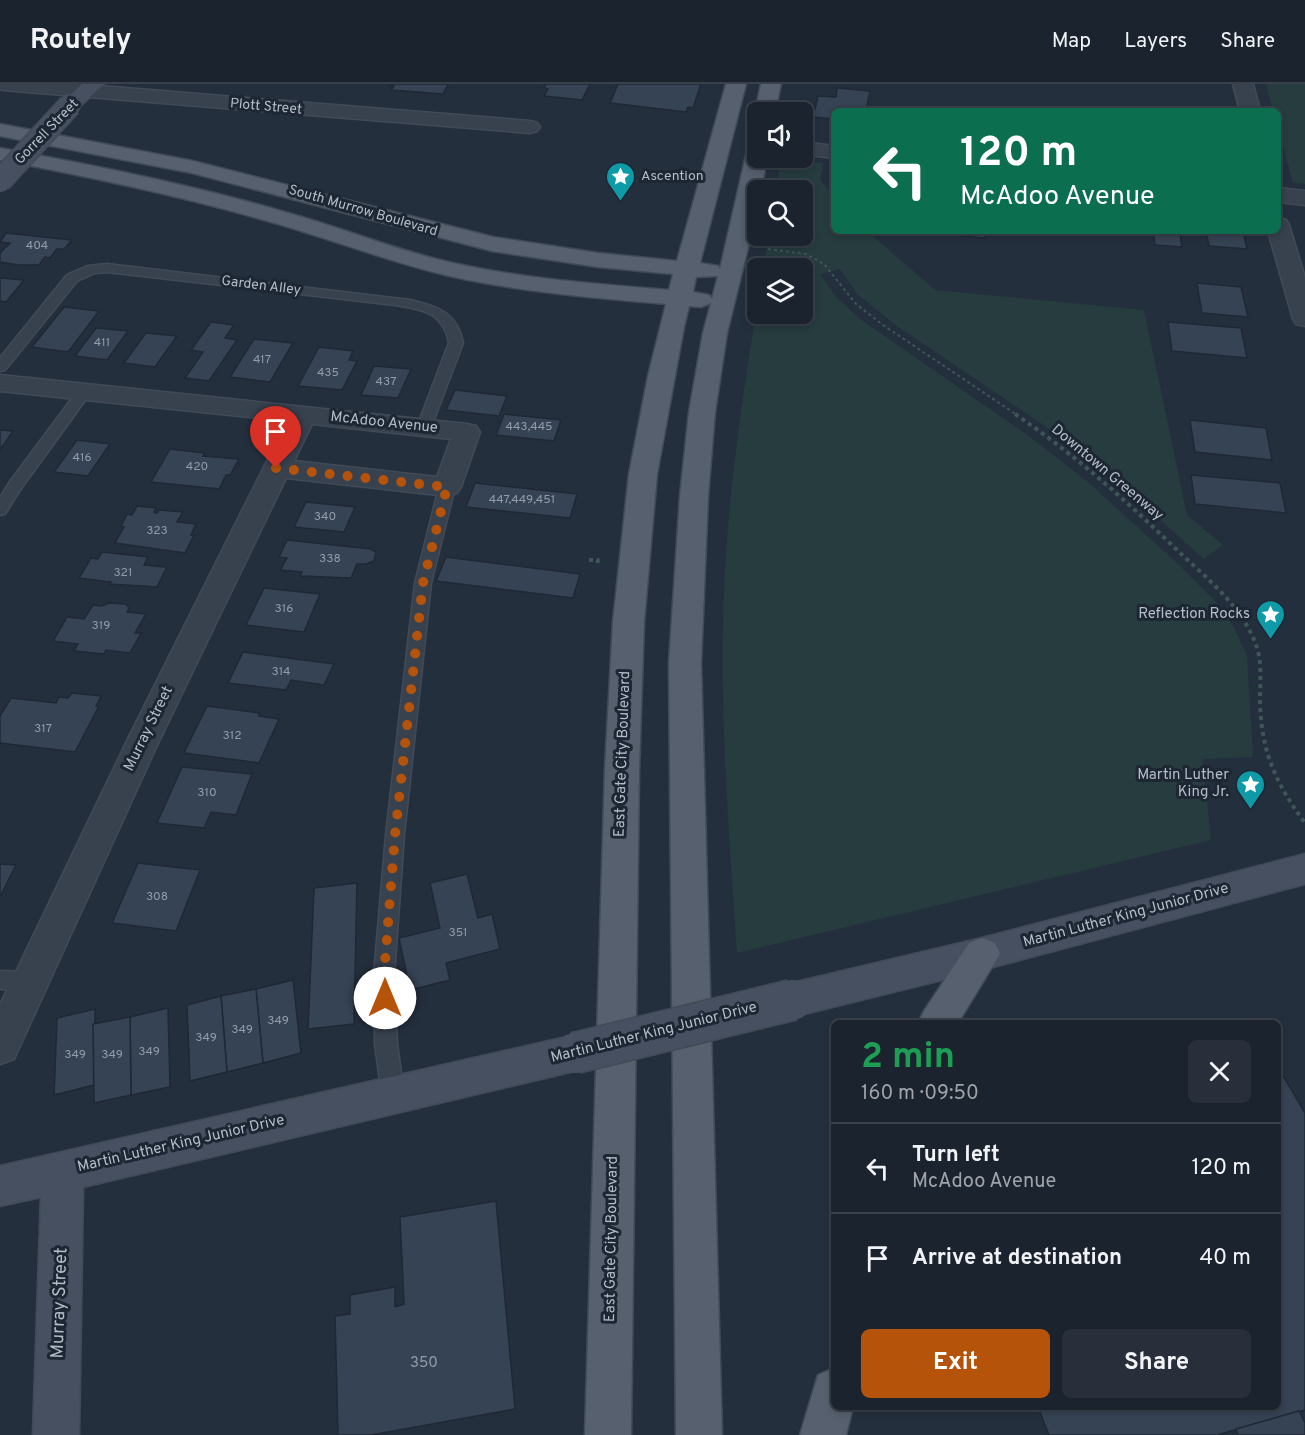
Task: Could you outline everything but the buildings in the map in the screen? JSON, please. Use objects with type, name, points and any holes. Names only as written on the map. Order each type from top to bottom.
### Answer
[{"type":"main road","name":"East Gate City Boulevard","points":[[608,1435],[625,662],[634,550],[655,406],[736,84]]},
{"type":"main road","points":[[767,102],[771,84]]},
{"type":"main road","name":"Gorrell Street","points":[[0,181],[84,94]]},
{"type":"main road","name":"South Murrow Boulevard","points":[[0,130],[74,142],[193,167],[492,244],[598,260],[684,284]]},
{"type":"main road","name":"South Murrow Boulevard","points":[[0,154],[63,165],[187,193],[281,218],[386,254],[504,280],[726,287]]},
{"type":"main road","points":[[699,1435],[685,663],[702,412],[726,287],[738,247],[754,168]]},
{"type":"main road","name":"Martin Luther King Junior Drive","points":[[0,1186],[575,1053],[981,954],[1305,869]]},
{"type":"main road","points":[[939,1020],[981,954]]},
{"type":"main road","name":"Murray Street","points":[[56,1435],[62,1172]]},
{"type":"main road","points":[[823,1435],[831,1402]]},
{"type":"street","name":"Plott Street","points":[[3,84],[84,94],[530,128]]},
{"type":"street","points":[[1243,84],[1249,108]]},
{"type":"street","points":[[813,149],[831,152]]},
{"type":"street","points":[[1281,195],[1305,198]]},
{"type":"street","points":[[1281,234],[1305,318]]},
{"type":"street","name":"McAdoo Avenue","points":[[0,383],[467,432],[447,487]]},
{"type":"street","name":"Murray Street","points":[[0,1046],[14,980],[303,415]]},
{"type":"street","points":[[276,468],[447,487]]},
{"type":"lane","name":"Garden Alley","points":[[0,367],[72,278],[93,269],[107,268],[369,298],[411,304],[430,310],[452,324],[456,343],[424,427]]},
{"type":"lane","points":[[0,510],[14,487],[84,392]]},
{"type":"lane","points":[[393,1095],[386,1044],[384,975],[395,835],[423,583],[447,487]]},
{"type":"path","name":"Downtown Greenway","points":[[761,248],[806,254],[824,264],[856,304],[883,325],[1023,419],[1126,500],[1218,589],[1238,613],[1258,652],[1262,734],[1268,759],[1285,796],[1305,823]]},
{"type":"path","points":[[589,560],[598,560]]},
{"type":"green space","points":[[1266,84],[1305,84],[1305,184],[1293,183],[1281,139],[1281,108],[1272,108]]},
{"type":"green space","points":[[813,162],[823,163],[820,180],[831,192],[831,234],[870,234],[935,290],[1144,310],[1187,515],[1223,545],[1204,559],[1127,490],[1042,424],[897,326],[857,294],[840,269],[820,274],[836,297],[860,319],[1029,436],[1089,483],[1216,602],[1235,629],[1247,656],[1253,757],[1203,759],[1211,840],[737,953],[728,817],[723,681],[726,554],[736,447],[754,324],[813,324],[813,258],[765,258],[767,246],[813,246],[813,180],[778,180],[780,168],[813,168]]},
{"type":"place","name":"Ascention","points":[[620,202]]},
{"type":"place","name":"Reflection Rocks","points":[[1271,640]]},
{"type":"place","name":"Martin Luther King Jr.","points":[[1250,810]]},
{"type":"route","points":[[276,468],[447,487],[423,583],[395,835],[384,975],[385,998]]}]
